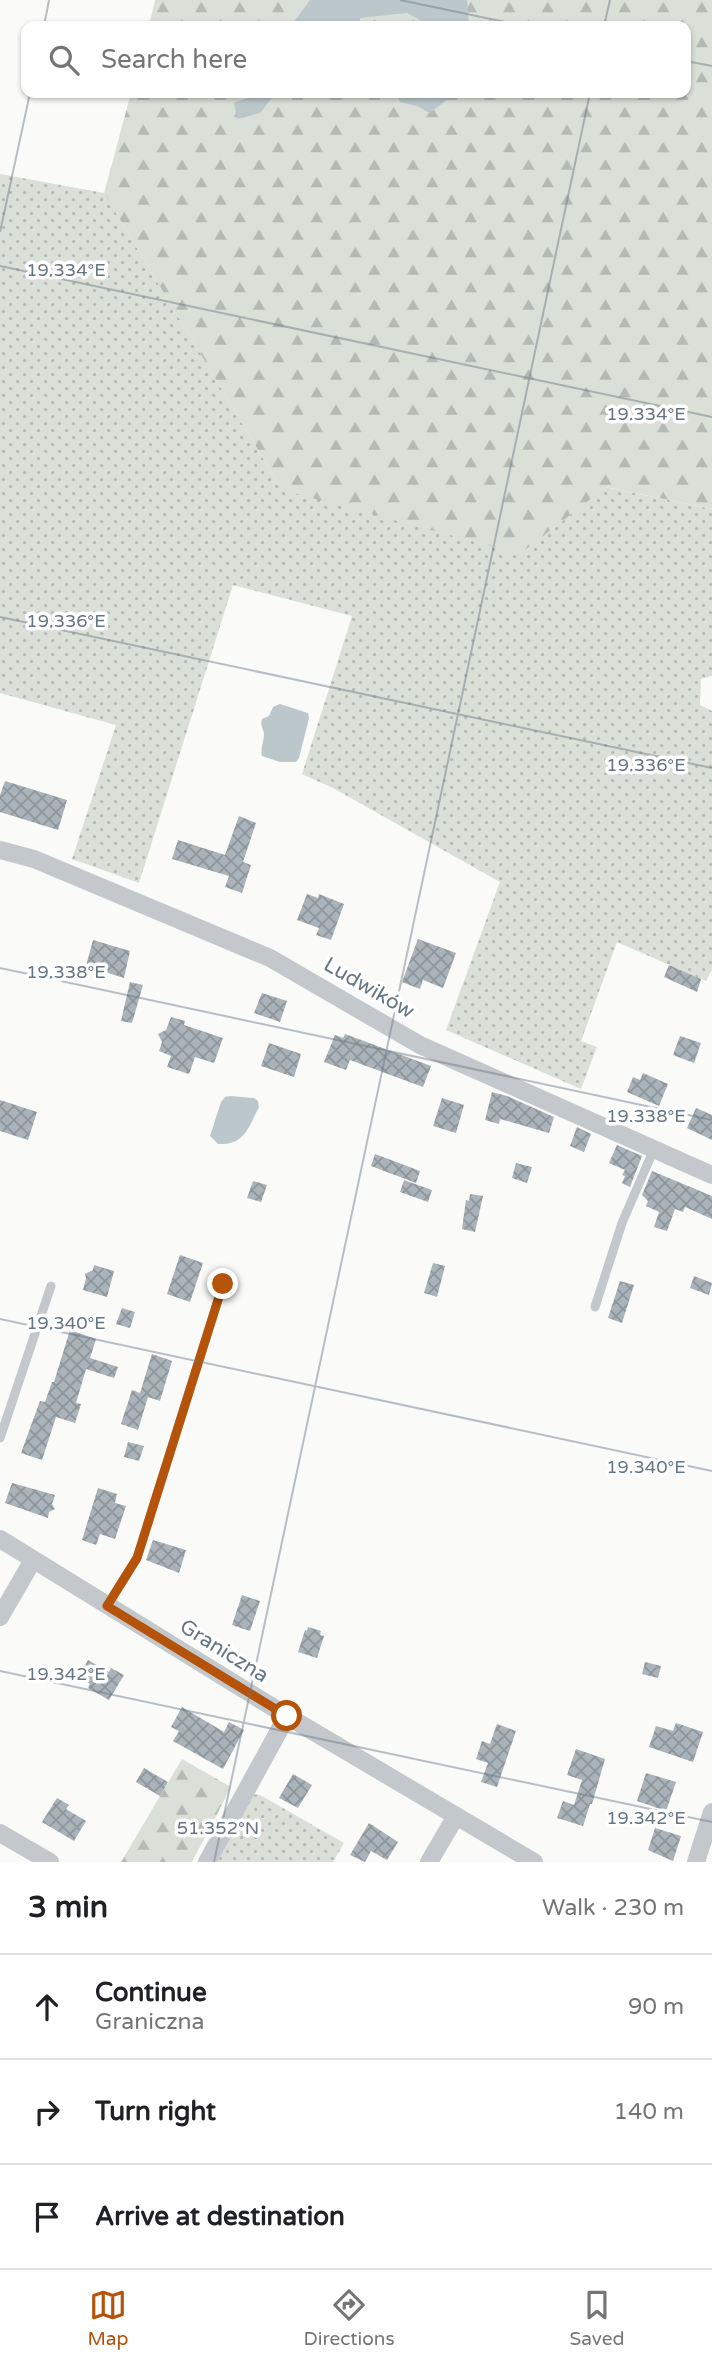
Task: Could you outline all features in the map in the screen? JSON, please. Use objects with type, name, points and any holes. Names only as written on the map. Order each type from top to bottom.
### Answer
[{"type":"street","name":"Ludwików","points":[[0,850],[34,859],[270,958],[420,1045],[712,1175]]},
{"type":"street","name":"Graniczna","points":[[0,1539],[287,1716],[534,1862]]},
{"type":"street","points":[[0,1617],[33,1560]]},
{"type":"street","points":[[207,1862],[287,1716]]},
{"type":"street","points":[[696,1862],[712,1812]]},
{"type":"street","points":[[429,1862],[456,1816]]},
{"type":"street","points":[[0,1833],[50,1862]]},
{"type":"lane","points":[[595,1307],[622,1223],[654,1149]]},
{"type":"lane","points":[[107,1606],[137,1558],[223,1284]]},
{"type":"lane","points":[[0,1438],[51,1286]]},
{"type":"green space","points":[[155,0],[712,0],[712,509],[606,487],[520,554],[282,490],[104,193],[130,98],[691,98],[691,21],[150,21]]},
{"type":"green space","points":[[0,174],[104,193],[279,485],[520,554],[605,487],[712,509],[712,676],[701,679],[700,705],[712,711],[712,970],[706,981],[617,942],[581,1041],[597,1047],[581,1089],[446,1030],[500,882],[333,788],[302,774],[352,616],[233,585],[139,883],[72,859],[116,725],[0,693]]},
{"type":"green space","points":[[182,1759],[231,1787],[192,1862],[121,1862]]},
{"type":"green space","points":[[251,1794],[260,1795],[344,1843],[333,1862],[213,1862]]},
{"type":"shaded area","points":[[310,0],[467,0],[469,21],[420,21],[407,13],[360,18],[360,21],[295,21]]},
{"type":"shaded area","points":[[248,98],[272,98],[260,113],[237,119],[234,103]]},
{"type":"shaded area","points":[[398,98],[449,98],[430,113],[400,102]]},
{"type":"shaded area","points":[[280,704],[308,713],[309,718],[296,762],[280,762],[262,756],[262,719],[269,716],[273,707]]},
{"type":"shaded area","points":[[230,1096],[254,1098],[259,1107],[240,1138],[227,1144],[218,1144],[210,1136],[221,1102]]},
{"type":"building","points":[[5,781],[67,800],[58,830],[0,812],[0,795]]},
{"type":"building","points":[[239,816],[256,823],[243,862],[251,865],[242,893],[225,887],[229,876],[172,859],[178,840],[225,855]]},
{"type":"building","points":[[307,894],[318,898],[319,894],[344,904],[331,940],[316,935],[319,928],[297,920]]},
{"type":"building","points":[[418,939],[456,953],[443,988],[423,980],[420,989],[402,982]]},
{"type":"building","points":[[93,940],[130,951],[124,978],[86,966]]},
{"type":"building","points":[[669,965],[701,979],[697,992],[664,977]]},
{"type":"building","points":[[130,982],[143,985],[132,1023],[121,1021]]},
{"type":"building","points":[[262,993],[287,1001],[280,1022],[254,1013]]},
{"type":"building","points":[[171,1017],[185,1021],[184,1025],[223,1038],[214,1063],[195,1057],[189,1074],[167,1067],[171,1056],[159,1051],[162,1042],[158,1034],[166,1030]]},
{"type":"building","points":[[345,1034],[431,1066],[423,1087],[350,1060],[346,1070],[324,1062],[335,1035],[343,1038]]},
{"type":"building","points":[[680,1036],[701,1043],[694,1063],[673,1055]]},
{"type":"building","points":[[269,1043],[301,1054],[294,1077],[261,1066]]},
{"type":"building","points":[[643,1073],[668,1084],[659,1106],[627,1092],[633,1077],[640,1080]]},
{"type":"building","points":[[492,1092],[554,1117],[549,1133],[500,1119],[499,1124],[485,1120]]},
{"type":"building","points":[[442,1098],[464,1105],[456,1133],[433,1126]]},
{"type":"building","points":[[0,1100],[37,1112],[28,1140],[0,1131]]},
{"type":"building","points":[[696,1108],[712,1115],[712,1140],[687,1128]]},
{"type":"building","points":[[577,1127],[591,1134],[584,1152],[570,1146]]},
{"type":"building","points":[[617,1145],[642,1156],[630,1187],[622,1183],[625,1170],[609,1163]]},
{"type":"building","points":[[375,1154],[420,1171],[416,1183],[371,1166]]},
{"type":"building","points":[[516,1163],[532,1167],[527,1183],[512,1178]]},
{"type":"building","points":[[652,1171],[712,1196],[712,1219],[685,1207],[683,1212],[675,1209],[667,1231],[654,1227],[659,1212],[646,1206],[648,1201],[642,1195]]},
{"type":"building","points":[[404,1180],[432,1190],[428,1202],[400,1192]]},
{"type":"building","points":[[253,1181],[267,1185],[261,1202],[247,1198]]},
{"type":"building","points":[[470,1194],[483,1196],[475,1232],[462,1229],[466,1200],[469,1201]]},
{"type":"building","points":[[180,1255],[203,1263],[190,1302],[167,1294]]},
{"type":"building","points":[[433,1263],[445,1266],[437,1297],[424,1293]]},
{"type":"building","points":[[94,1265],[114,1271],[107,1297],[83,1290],[85,1274],[93,1270]]},
{"type":"building","points":[[694,1276],[712,1283],[709,1295],[690,1288]]},
{"type":"building","points":[[620,1281],[634,1285],[622,1323],[608,1318]]},
{"type":"building","points":[[122,1308],[135,1312],[130,1328],[116,1324]]},
{"type":"building","points":[[70,1330],[96,1339],[90,1358],[118,1367],[114,1378],[86,1369],[76,1403],[81,1404],[75,1423],[56,1417],[42,1460],[21,1453],[40,1401],[45,1402],[54,1382]]},
{"type":"building","points":[[152,1354],[172,1361],[160,1401],[148,1397],[138,1430],[121,1424],[132,1390],[140,1393]]},
{"type":"building","points":[[128,1442],[144,1446],[139,1461],[124,1457]]},
{"type":"building","points":[[12,1483],[55,1495],[52,1504],[55,1509],[49,1512],[48,1518],[5,1503]]},
{"type":"building","points":[[98,1488],[117,1494],[115,1503],[126,1506],[115,1539],[100,1534],[96,1545],[82,1540]]},
{"type":"building","points":[[153,1540],[186,1550],[179,1573],[146,1560]]},
{"type":"building","points":[[242,1595],[260,1601],[250,1631],[232,1625]]},
{"type":"building","points":[[308,1627],[321,1631],[320,1635],[324,1636],[317,1658],[298,1652]]},
{"type":"building","points":[[88,1660],[109,1672],[111,1668],[124,1675],[109,1700],[88,1688],[90,1684],[79,1677]]},
{"type":"building","points":[[645,1662],[661,1666],[658,1678],[642,1674]]},
{"type":"building","points":[[182,1707],[224,1732],[229,1722],[244,1730],[223,1769],[173,1741],[179,1731],[171,1727]]},
{"type":"building","points":[[676,1723],[703,1732],[693,1762],[649,1747],[656,1726],[673,1731]]},
{"type":"building","points":[[497,1724],[516,1731],[497,1787],[481,1782],[488,1763],[476,1759],[482,1741],[490,1744]]},
{"type":"building","points":[[576,1749],[605,1759],[583,1826],[557,1818],[563,1801],[574,1805],[582,1780],[567,1775]]},
{"type":"building","points":[[144,1768],[168,1782],[160,1796],[136,1782]]},
{"type":"building","points":[[646,1773],[676,1782],[666,1811],[637,1801]]},
{"type":"building","points":[[293,1774],[312,1785],[298,1808],[279,1798]]},
{"type":"building","points":[[57,1798],[69,1805],[66,1809],[86,1821],[74,1841],[42,1822]]},
{"type":"building","points":[[369,1823],[398,1842],[387,1860],[371,1851],[365,1862],[350,1855]]},
{"type":"building","points":[[655,1828],[681,1836],[673,1861],[648,1850]]},
{"type":"route","points":[[223,1284],[137,1558],[107,1606],[287,1716]]}]
